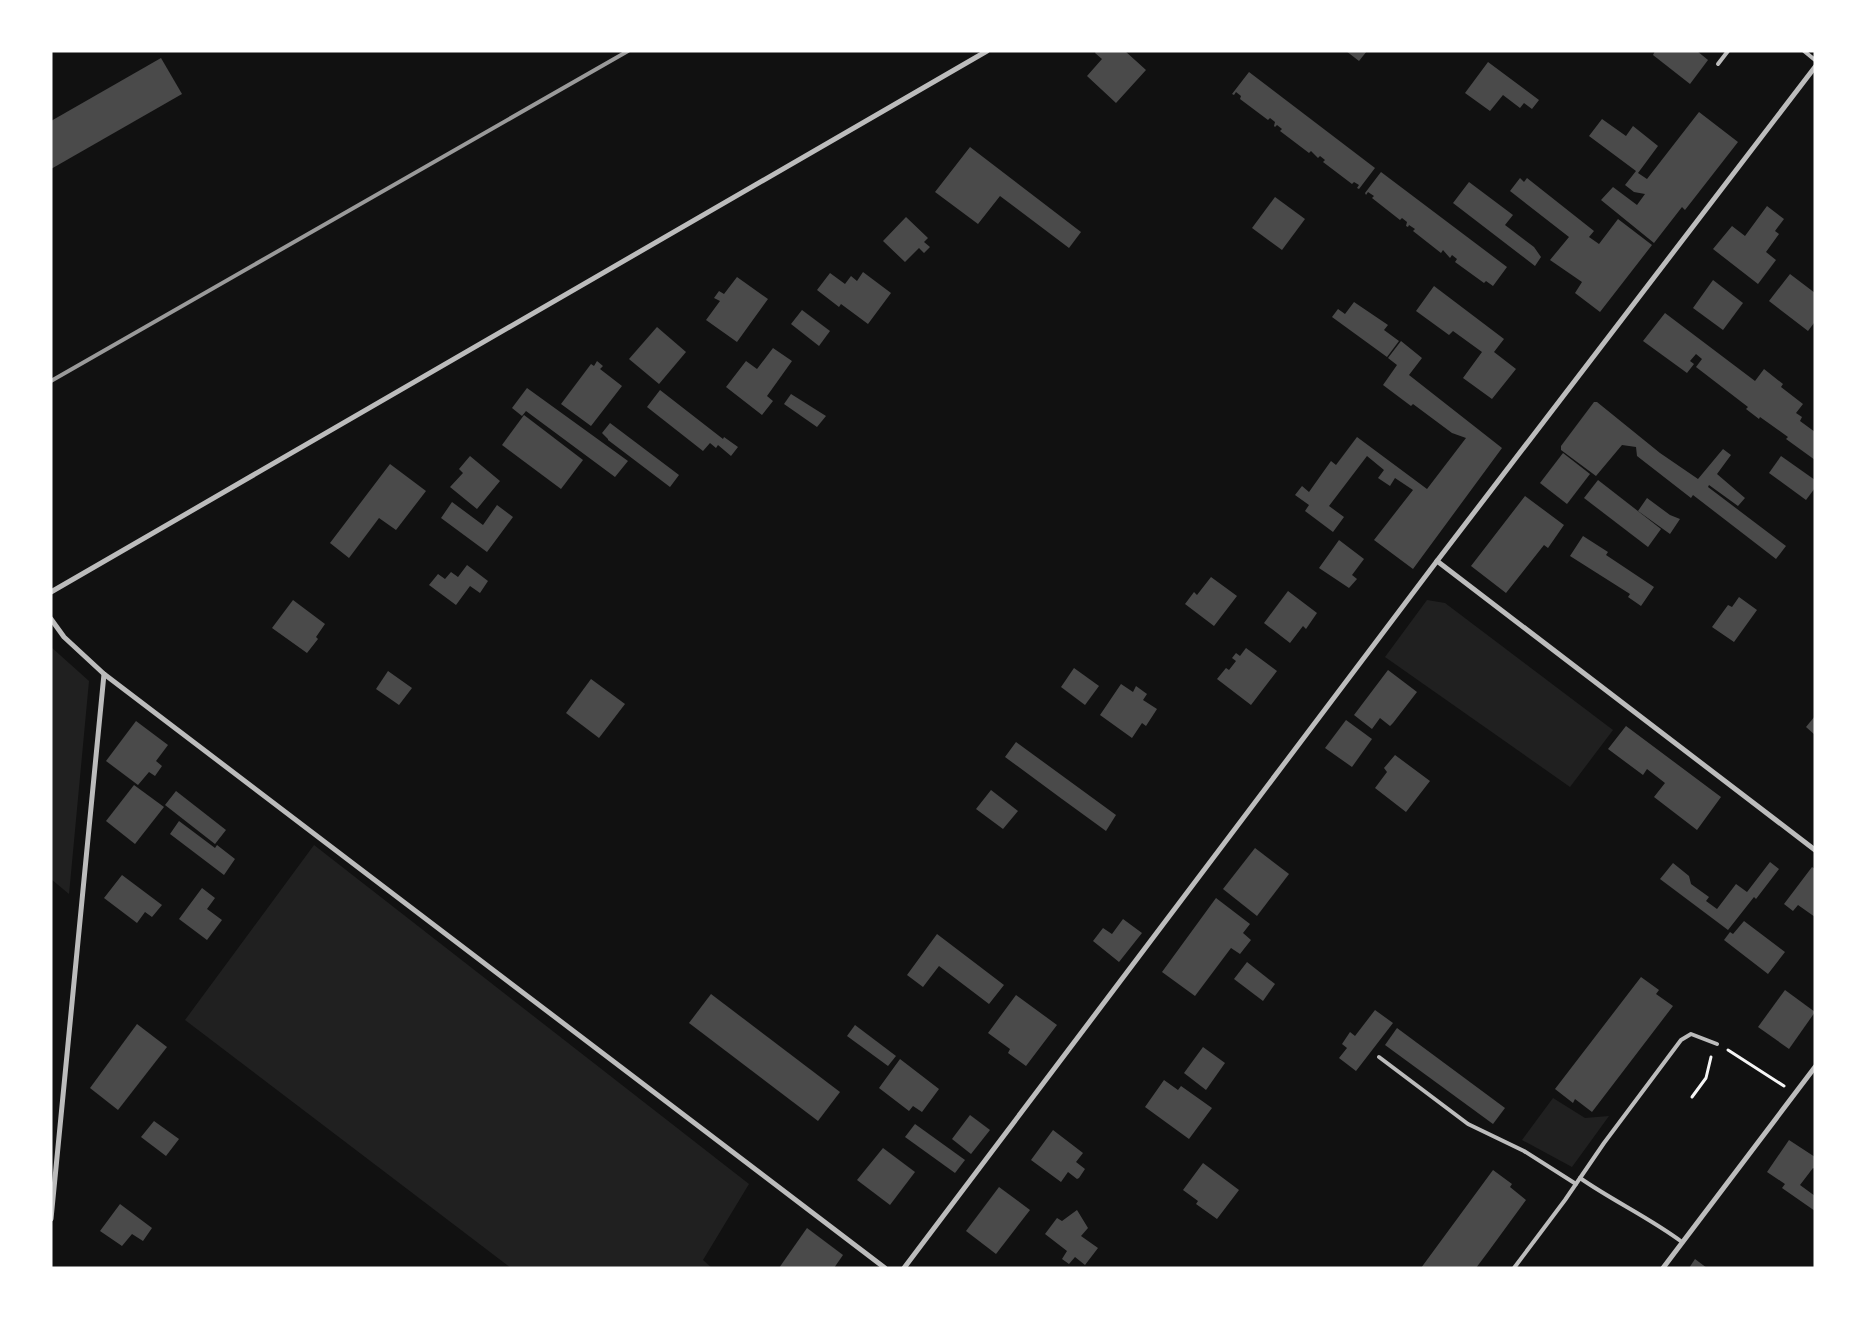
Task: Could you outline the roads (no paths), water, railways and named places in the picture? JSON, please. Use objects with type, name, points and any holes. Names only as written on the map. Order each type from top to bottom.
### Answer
[{"type":"street","points":[[51,592],[987,51]]},
{"type":"street","points":[[904,1268],[1437,561],[1815,68]]},
{"type":"street","points":[[1437,561],[1815,850]]},
{"type":"street","points":[[51,619],[73,647],[104,674],[885,1268]]},
{"type":"street","points":[[51,1219],[104,674]]},
{"type":"street","points":[[1663,1268],[1815,1066]]},
{"type":"lane","points":[[1718,64],[1728,51]]},
{"type":"lane","points":[[1804,51],[1815,60]]},
{"type":"lane","points":[[1514,1268],[1681,1040],[1691,1034],[1718,1044]]},
{"type":"lane","points":[[1379,1056],[1468,1124],[1524,1151],[1576,1184]]},
{"type":"lane","points":[[1580,1178],[1682,1242]]},
{"type":"railway","points":[[51,381],[628,51]]}]
